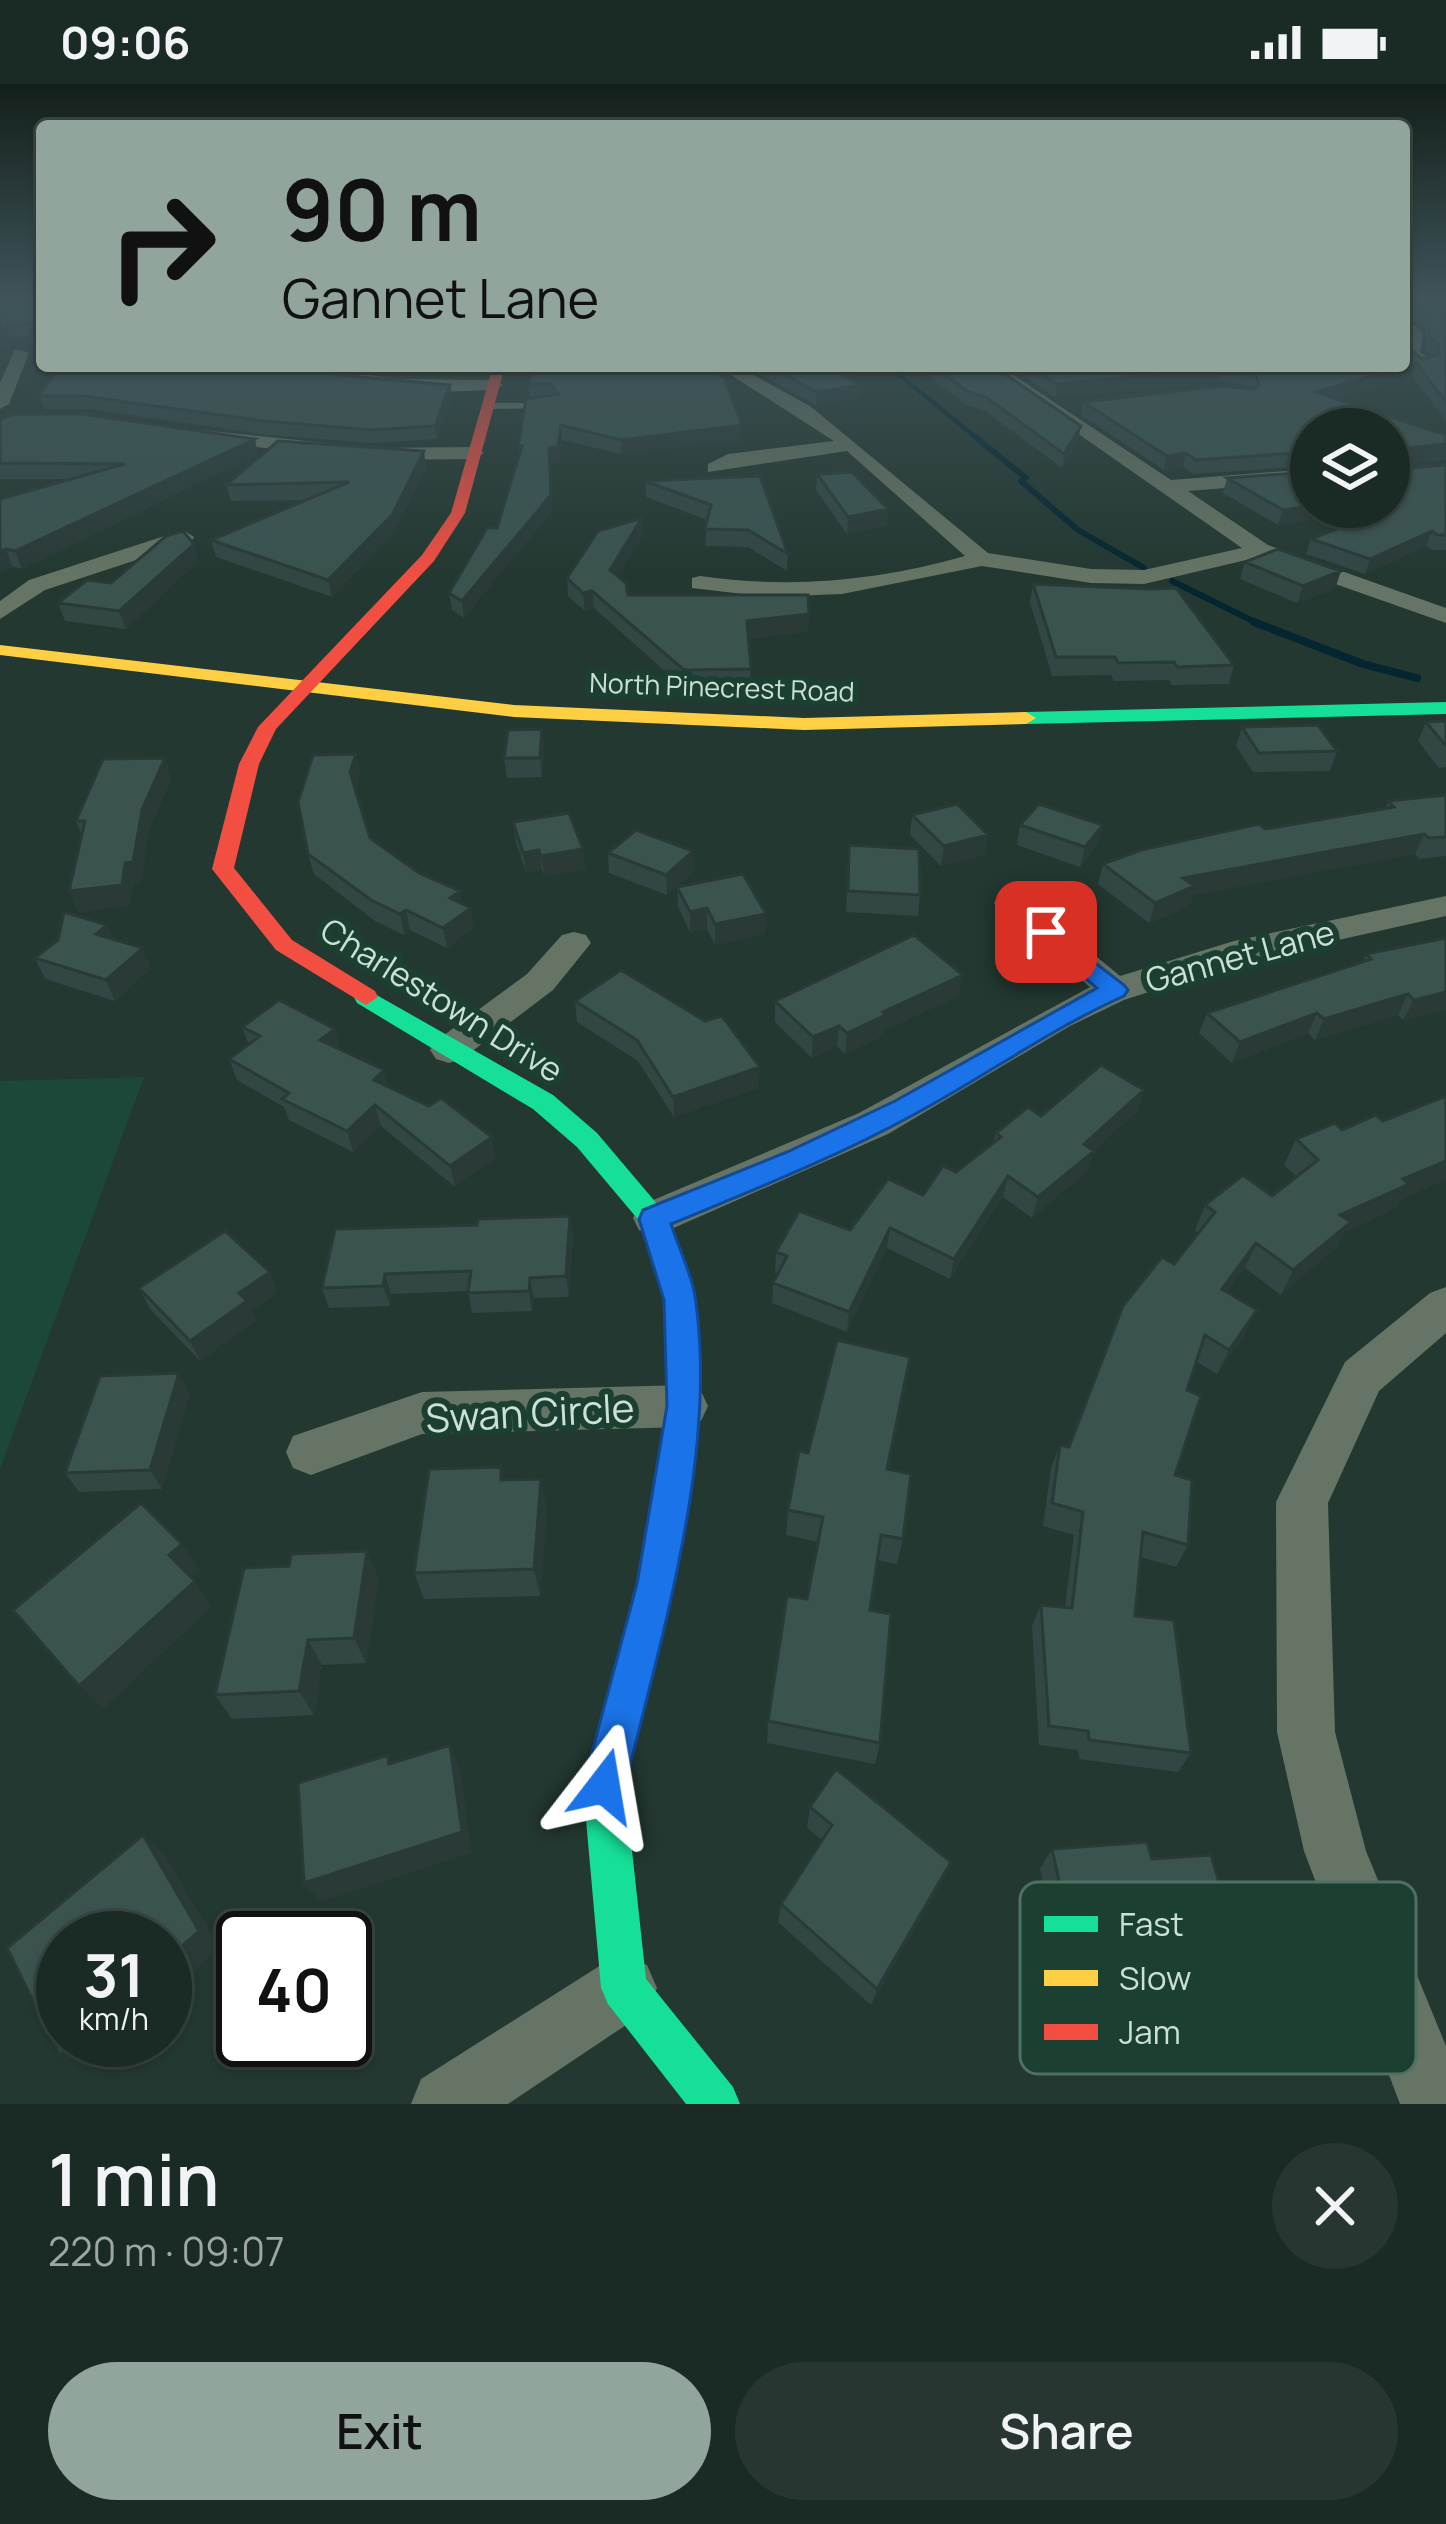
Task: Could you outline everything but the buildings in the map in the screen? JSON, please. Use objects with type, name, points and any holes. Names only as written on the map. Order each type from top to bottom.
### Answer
[{"type":"street","name":"Charlestown Drive","points":[[493,388],[448,529],[428,558],[258,742],[223,869],[284,945],[449,1050],[543,1102],[587,1140],[654,1219]]},
{"type":"street","points":[[765,388],[851,445],[981,559]]},
{"type":"street","points":[[1022,388],[1260,550],[1446,616]]},
{"type":"street","points":[[1051,408],[1093,404]]},
{"type":"street","points":[[0,418],[22,419]]},
{"type":"street","points":[[177,432],[373,454],[474,454]]},
{"type":"street","points":[[716,468],[728,460],[851,445]]},
{"type":"street","points":[[1166,487],[1290,477]]},
{"type":"street","points":[[0,611],[37,585],[182,536]]},
{"type":"street","points":[[700,583],[738,590],[886,582],[927,576],[981,559],[1091,576],[1144,577],[1260,550]]},
{"type":"street","points":[[1402,598],[1446,582]]},
{"type":"street","name":"North Pinecrest Road","points":[[0,650],[514,711],[804,724],[1446,708]]},
{"type":"street","points":[[1011,903],[1115,990]]},
{"type":"street","name":"Gannet Lane","points":[[654,1219],[797,1160],[905,1108],[1073,1009],[1115,990],[1292,938],[1446,906]]},
{"type":"street","points":[[449,1050],[540,982],[574,943]]},
{"type":"street","points":[[654,1219],[680,1300],[684,1406],[656,1584],[604,1786],[624,1988],[716,2104]]},
{"type":"street","points":[[1347,1882],[1335,1851],[1306,1732],[1302,1502],[1362,1377],[1446,1306]]},
{"type":"street","name":"Swan Circle","points":[[311,1452],[422,1413],[684,1406]]},
{"type":"street","points":[[446,2104],[624,1988]]},
{"type":"street","points":[[1416,2054],[1436,2104]]},
{"type":"lane","points":[[501,388],[552,406]]},
{"type":"shaded area","points":[[144,1077],[0,1469],[0,1081]]},
{"type":"waterway","points":[[915,388],[978,439]]},
{"type":"waterway","points":[[974,436],[1026,478],[1021,481],[1078,530],[1144,568]]},
{"type":"waterway","points":[[1172,581],[1258,624]]},
{"type":"waterway","points":[[1254,622],[1258,624]]},
{"type":"waterway","points":[[1258,624],[1363,664],[1417,678]]},
{"type":"traffic: fast","points":[[1026,718],[1446,708]]},
{"type":"traffic: fast","points":[[366,997],[543,1102],[587,1140],[654,1218],[680,1300],[684,1406],[655,1584],[604,1786],[624,1988],[716,2104]]},
{"type":"traffic: slow","points":[[0,650],[514,711],[804,724],[1026,718]]},
{"type":"traffic: jam","points":[[366,997],[284,945],[223,869],[249,764],[268,727],[428,558],[458,513],[493,388]]},
{"type":"route","points":[[604,1786],[656,1584],[684,1406],[680,1300],[654,1219],[797,1160],[905,1108],[1073,1009],[1115,990],[1046,932]]}]
